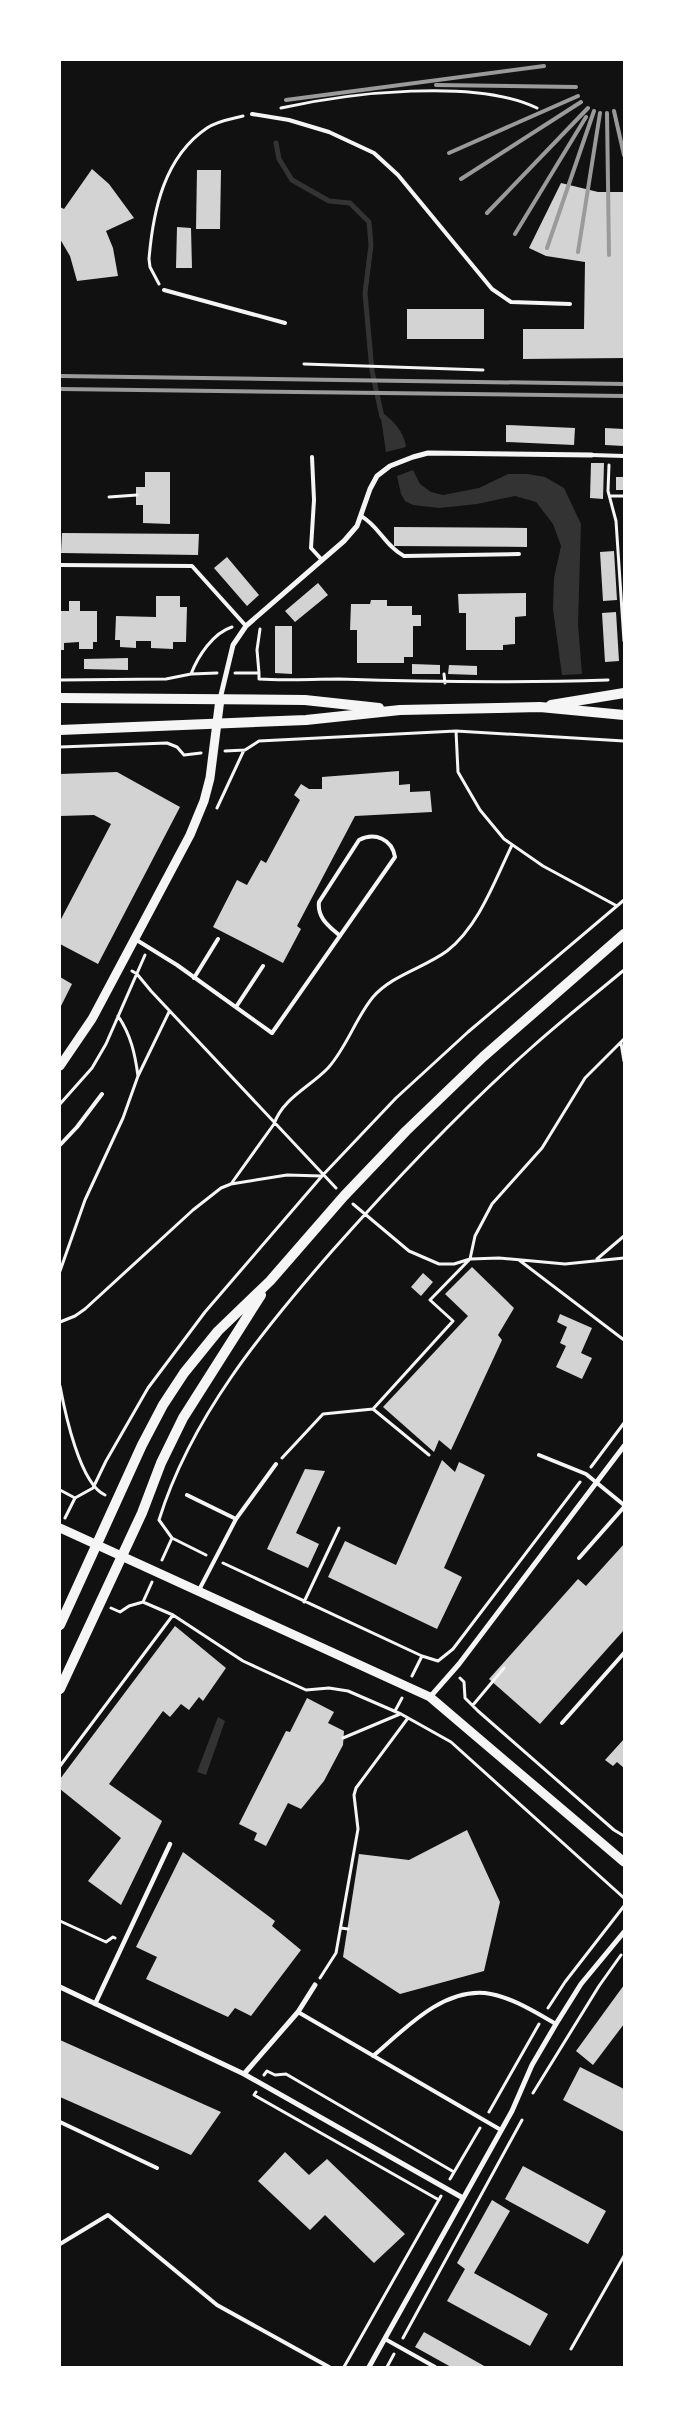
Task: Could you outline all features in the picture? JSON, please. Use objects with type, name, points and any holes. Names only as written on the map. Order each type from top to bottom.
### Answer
[{"type":"main road","points":[[540,707],[624,693]]},
{"type":"main road","points":[[60,698],[305,700],[400,710]]},
{"type":"main road","points":[[60,730],[217,726],[306,720],[400,710],[540,707],[624,715]]},
{"type":"main road","points":[[60,1626],[159,1413],[184,1373],[218,1331],[270,1281],[344,1196],[406,1131],[483,1057],[624,934]]},
{"type":"main road","points":[[60,1689],[122,1557],[161,1463],[183,1418],[270,1281]]},
{"type":"street","points":[[60,1066],[92,1020],[190,835],[204,801],[214,752],[220,700],[233,644],[245,625],[344,541],[357,526],[370,489],[377,476],[390,466],[413,457],[428,454],[592,455]]},
{"type":"street","points":[[430,1698],[453,1672],[624,1446]]},
{"type":"street","points":[[60,1528],[430,1698],[624,1862]]},
{"type":"street","points":[[95,2004],[170,1844]]},
{"type":"street","points":[[369,2367],[501,2130],[532,2065],[556,2024],[581,1984],[624,1932]]},
{"type":"street","points":[[244,2074],[298,2012],[315,1985]]},
{"type":"street","points":[[60,1988],[260,2082],[463,2198]]},
{"type":"lane","points":[[252,114],[289,120],[329,132],[374,153],[398,175],[492,289],[510,302],[570,304]]},
{"type":"lane","points":[[164,290],[285,323]]},
{"type":"lane","points":[[592,455],[624,456]]},
{"type":"lane","points":[[312,457],[314,500],[311,548],[322,560]]},
{"type":"lane","points":[[361,516],[370,523],[392,550],[404,556],[519,554]]},
{"type":"lane","points":[[60,565],[192,566],[245,625]]},
{"type":"lane","points":[[135,939],[272,1033],[340,936],[394,857],[393,848],[387,841],[374,836],[366,836],[359,840],[319,902],[318,910],[323,920],[340,936]]},
{"type":"lane","points":[[194,978],[218,939]]},
{"type":"lane","points":[[236,1007],[263,966]]},
{"type":"lane","points":[[60,1145],[78,1127],[102,1094]]},
{"type":"lane","points":[[539,1455],[586,1474],[624,1506],[579,1558]]},
{"type":"lane","points":[[198,1592],[236,1519],[276,1464]]},
{"type":"lane","points":[[187,1495],[236,1519]]},
{"type":"lane","points":[[562,1723],[624,1653]]},
{"type":"lane","points":[[373,2056],[426,2012],[450,1999],[485,1993],[507,1999],[556,2024]]},
{"type":"lane","points":[[298,2012],[501,2130]]},
{"type":"lane","points":[[60,2122],[157,2168]]},
{"type":"lane","points":[[60,2244],[108,2215],[217,2305],[330,2367]]},
{"type":"lane","points":[[384,2339],[435,2367]]},
{"type":"path","points":[[279,108],[316,100],[446,91],[519,99],[537,108]]},
{"type":"path","points":[[164,290],[157,282],[149,259],[156,206],[165,180],[176,162],[203,132],[216,123],[252,114]]},
{"type":"path","points":[[304,364],[483,370]]},
{"type":"path","points":[[609,456],[610,496],[616,521],[624,641]]},
{"type":"path","points":[[109,497],[136,495]]},
{"type":"path","points":[[610,496],[624,496]]},
{"type":"path","points":[[191,674],[201,654],[219,636],[229,628],[245,625]]},
{"type":"path","points":[[60,680],[166,679],[191,674],[259,673],[259,679],[270,680],[306,678],[445,682],[609,680]]},
{"type":"path","points":[[444,674],[445,682]]},
{"type":"path","points":[[456,731],[458,772],[480,810],[504,839],[543,866],[617,906]]},
{"type":"path","points":[[60,747],[168,744],[177,747],[184,755],[245,750],[259,741],[456,731],[624,740]]},
{"type":"path","points":[[60,1322],[75,1316],[85,1309],[193,1210],[231,1184],[274,1124],[278,1113],[287,1102],[311,1085],[348,1042],[374,996],[396,979],[446,951],[462,936],[482,906],[512,845]]},
{"type":"path","points":[[60,1528],[75,1498],[94,1488],[106,1461],[148,1388],[205,1312],[322,1176],[396,1098],[468,1032],[624,900]]},
{"type":"path","points":[[159,1520],[183,1462],[217,1399],[278,1313],[439,1135],[531,1048],[624,970]]},
{"type":"path","points":[[60,1104],[92,1068],[137,974],[322,1176]]},
{"type":"path","points":[[60,1271],[85,1200],[123,1118],[138,1076],[169,1011]]},
{"type":"path","points":[[118,1016],[126,1028],[134,1049],[138,1076]]},
{"type":"path","points":[[373,1410],[453,1320],[430,1300],[470,1259],[475,1236],[492,1204],[542,1148],[585,1078],[624,1039]]},
{"type":"path","points":[[620,1043],[624,1062]]},
{"type":"path","points":[[231,1184],[287,1175],[322,1176]]},
{"type":"path","points":[[365,1215],[409,1251],[439,1264],[454,1264],[470,1259],[518,1260],[565,1264],[596,1259],[624,1258]]},
{"type":"path","points":[[596,1259],[624,1236]]},
{"type":"path","points":[[518,1260],[624,1340]]},
{"type":"path","points":[[60,1386],[68,1421],[82,1466],[94,1488],[117,1501]]},
{"type":"path","points":[[276,1464],[323,1414],[373,1410],[429,1455]]},
{"type":"path","points":[[438,1660],[453,1649],[624,1423]]},
{"type":"path","points":[[60,1490],[75,1498]]},
{"type":"path","points":[[142,1512],[159,1520],[172,1538],[215,1560],[422,1656],[438,1660],[464,1682],[465,1698],[614,1830],[624,1836]]},
{"type":"path","points":[[304,1602],[339,1528]]},
{"type":"path","points":[[101,1602],[120,1612],[129,1606],[143,1602],[173,1615],[244,1661],[306,1690],[329,1688],[348,1691],[400,1714],[451,1742],[624,1898]]},
{"type":"path","points":[[60,1766],[173,1615]]},
{"type":"path","points":[[395,1712],[422,1656]]},
{"type":"path","points":[[473,1705],[504,1668]]},
{"type":"path","points":[[343,1738],[400,1714]]},
{"type":"path","points":[[315,1985],[336,1953],[358,1829],[355,1800],[356,1788],[408,1718]]},
{"type":"path","points":[[344,2367],[543,2016],[565,1982],[624,1906]]},
{"type":"path","points":[[60,1921],[106,1942],[113,1937],[124,1942]]},
{"type":"path","points":[[340,1928],[348,1929]]},
{"type":"path","points":[[531,2100],[599,1986],[624,1952]]},
{"type":"path","points":[[439,2200],[254,2095],[260,2082],[267,2072],[274,2075],[286,2074],[454,2172]]},
{"type":"path","points":[[387,2367],[524,2115]]},
{"type":"path","points":[[571,2349],[624,2256]]},
{"type":"shaded area","points":[[380,411],[397,426],[403,436],[406,447],[386,452]]},
{"type":"shaded area","points":[[413,470],[420,484],[431,492],[443,495],[479,488],[508,474],[528,474],[545,477],[564,488],[581,524],[578,624],[582,674],[562,675],[553,609],[554,578],[561,546],[553,524],[536,502],[515,496],[477,504],[439,508],[413,505],[405,501],[401,494],[397,476]]},
{"type":"shaded area","points":[[218,1717],[225,1721],[206,1775],[197,1772]]},
{"type":"building","points":[[92,169],[109,184],[134,218],[106,231],[113,248],[118,276],[77,281],[70,256],[60,239],[60,207],[64,209]]},
{"type":"building","points":[[197,170],[221,170],[220,229],[196,229]]},
{"type":"building","points":[[561,183],[598,192],[624,192],[624,358],[523,359],[523,329],[584,329],[585,262],[546,256],[529,248]]},
{"type":"building","points":[[177,227],[191,228],[192,268],[176,268]]},
{"type":"building","points":[[407,309],[484,309],[484,339],[407,339]]},
{"type":"building","points":[[506,425],[575,428],[574,445],[506,442]]},
{"type":"building","points":[[605,428],[624,429],[624,446],[605,445]]},
{"type":"building","points":[[591,463],[604,463],[603,499],[590,498]]},
{"type":"building","points":[[145,472],[170,472],[170,524],[143,523],[143,505],[136,505],[136,487],[145,487]]},
{"type":"building","points":[[616,477],[624,477],[624,490],[616,490]]},
{"type":"building","points":[[394,527],[527,528],[527,547],[394,546]]},
{"type":"building","points":[[62,533],[199,534],[198,555],[61,553]]},
{"type":"building","points":[[614,551],[617,600],[603,601],[600,552]]},
{"type":"building","points":[[227,557],[259,595],[247,606],[214,568]]},
{"type":"building","points":[[318,583],[328,595],[295,622],[285,611]]},
{"type":"building","points":[[526,593],[526,616],[515,617],[515,644],[503,645],[503,650],[466,650],[466,613],[459,613],[458,594]]},
{"type":"building","points":[[156,596],[180,596],[180,607],[187,607],[186,642],[173,642],[173,649],[151,648],[151,641],[136,641],[136,648],[120,647],[120,640],[115,640],[116,616],[156,617]]},
{"type":"building","points":[[371,600],[387,600],[387,606],[412,606],[412,615],[421,615],[421,626],[413,626],[413,657],[404,657],[404,663],[357,663],[357,630],[350,630],[351,604],[370,604]]},
{"type":"building","points":[[69,601],[80,601],[80,611],[97,611],[97,642],[93,642],[93,649],[79,649],[79,642],[64,643],[64,650],[60,650],[60,611],[69,611]]},
{"type":"building","points":[[616,612],[619,661],[605,662],[602,613]]},
{"type":"building","points":[[275,626],[292,626],[292,674],[275,673]]},
{"type":"building","points":[[128,658],[128,670],[84,669],[84,659]]},
{"type":"building","points":[[412,664],[440,665],[440,674],[412,674]]},
{"type":"building","points":[[449,665],[477,666],[477,675],[448,674]]},
{"type":"building","points":[[399,771],[399,785],[410,784],[410,792],[430,791],[432,812],[355,816],[297,926],[301,929],[283,963],[213,927],[237,880],[247,885],[261,860],[266,863],[300,800],[294,795],[301,784],[309,789],[322,789],[322,777]]},
{"type":"building","points":[[117,772],[180,807],[98,964],[60,944],[60,921],[111,824],[94,815],[60,816],[60,774]]},
{"type":"building","points":[[60,977],[72,984],[60,1008]]},
{"type":"building","points":[[472,1267],[514,1308],[498,1335],[502,1340],[451,1450],[439,1440],[434,1452],[383,1407],[468,1316],[445,1294]]},
{"type":"building","points":[[423,1273],[433,1282],[421,1296],[411,1287]]},
{"type":"building","points":[[560,1314],[592,1328],[581,1353],[592,1358],[582,1379],[556,1367],[566,1346],[560,1343],[567,1327],[557,1322]]},
{"type":"building","points":[[442,1460],[455,1472],[459,1462],[485,1475],[444,1568],[462,1577],[437,1629],[328,1577],[345,1541],[396,1565]]},
{"type":"building","points":[[305,1469],[325,1471],[296,1533],[319,1544],[308,1568],[267,1549]]},
{"type":"building","points":[[624,1544],[624,1630],[540,1724],[489,1679],[578,1579],[586,1586]]},
{"type":"building","points":[[175,1626],[226,1668],[203,1701],[199,1697],[189,1710],[181,1704],[170,1717],[163,1711],[109,1784],[162,1821],[121,1905],[88,1881],[121,1838],[60,1789],[60,1779]]},
{"type":"building","points":[[307,1698],[334,1712],[328,1723],[344,1731],[343,1745],[324,1781],[301,1809],[288,1803],[266,1846],[254,1840],[257,1833],[239,1824],[286,1731],[290,1732]]},
{"type":"building","points":[[624,1739],[624,1768],[617,1762],[613,1766],[605,1760]]},
{"type":"building","points":[[467,1830],[500,1902],[484,1971],[400,1994],[343,1957],[359,1854],[409,1860]]},
{"type":"building","points":[[183,1852],[275,1921],[272,1926],[301,1950],[251,2016],[235,2008],[228,2017],[146,1979],[157,1957],[136,1947]]},
{"type":"building","points":[[624,1985],[624,2024],[593,2065],[576,2051]]},
{"type":"building","points":[[60,2040],[221,2112],[191,2155],[60,2097]]},
{"type":"building","points":[[580,2067],[624,2089],[624,2132],[563,2100]]},
{"type":"building","points":[[285,2152],[309,2175],[327,2159],[405,2234],[374,2263],[325,2215],[310,2230],[258,2181]]},
{"type":"building","points":[[523,2166],[606,2211],[588,2244],[505,2199]]},
{"type":"building","points":[[492,2200],[510,2211],[474,2273],[548,2314],[530,2346],[447,2301],[465,2269],[457,2263]]},
{"type":"building","points":[[424,2332],[486,2367],[451,2367],[415,2347]]},
{"type":"waterway","points":[[276,143],[279,159],[292,180],[329,201],[350,203],[369,222],[371,245],[365,293],[372,371],[382,417]]},
{"type":"railway","points":[[286,100],[544,66]]},
{"type":"railway","points":[[436,85],[576,87]]},
{"type":"railway","points":[[449,153],[578,96]]},
{"type":"railway","points":[[461,179],[581,102]]},
{"type":"railway","points":[[487,213],[588,108]]},
{"type":"railway","points":[[547,248],[594,111]]},
{"type":"railway","points":[[614,111],[624,155]]},
{"type":"railway","points":[[578,252],[600,113]]},
{"type":"railway","points":[[607,113],[609,255]]},
{"type":"railway","points":[[515,234],[586,117]]},
{"type":"railway","points":[[60,376],[624,384]]},
{"type":"railway","points":[[60,389],[624,396]]}]
